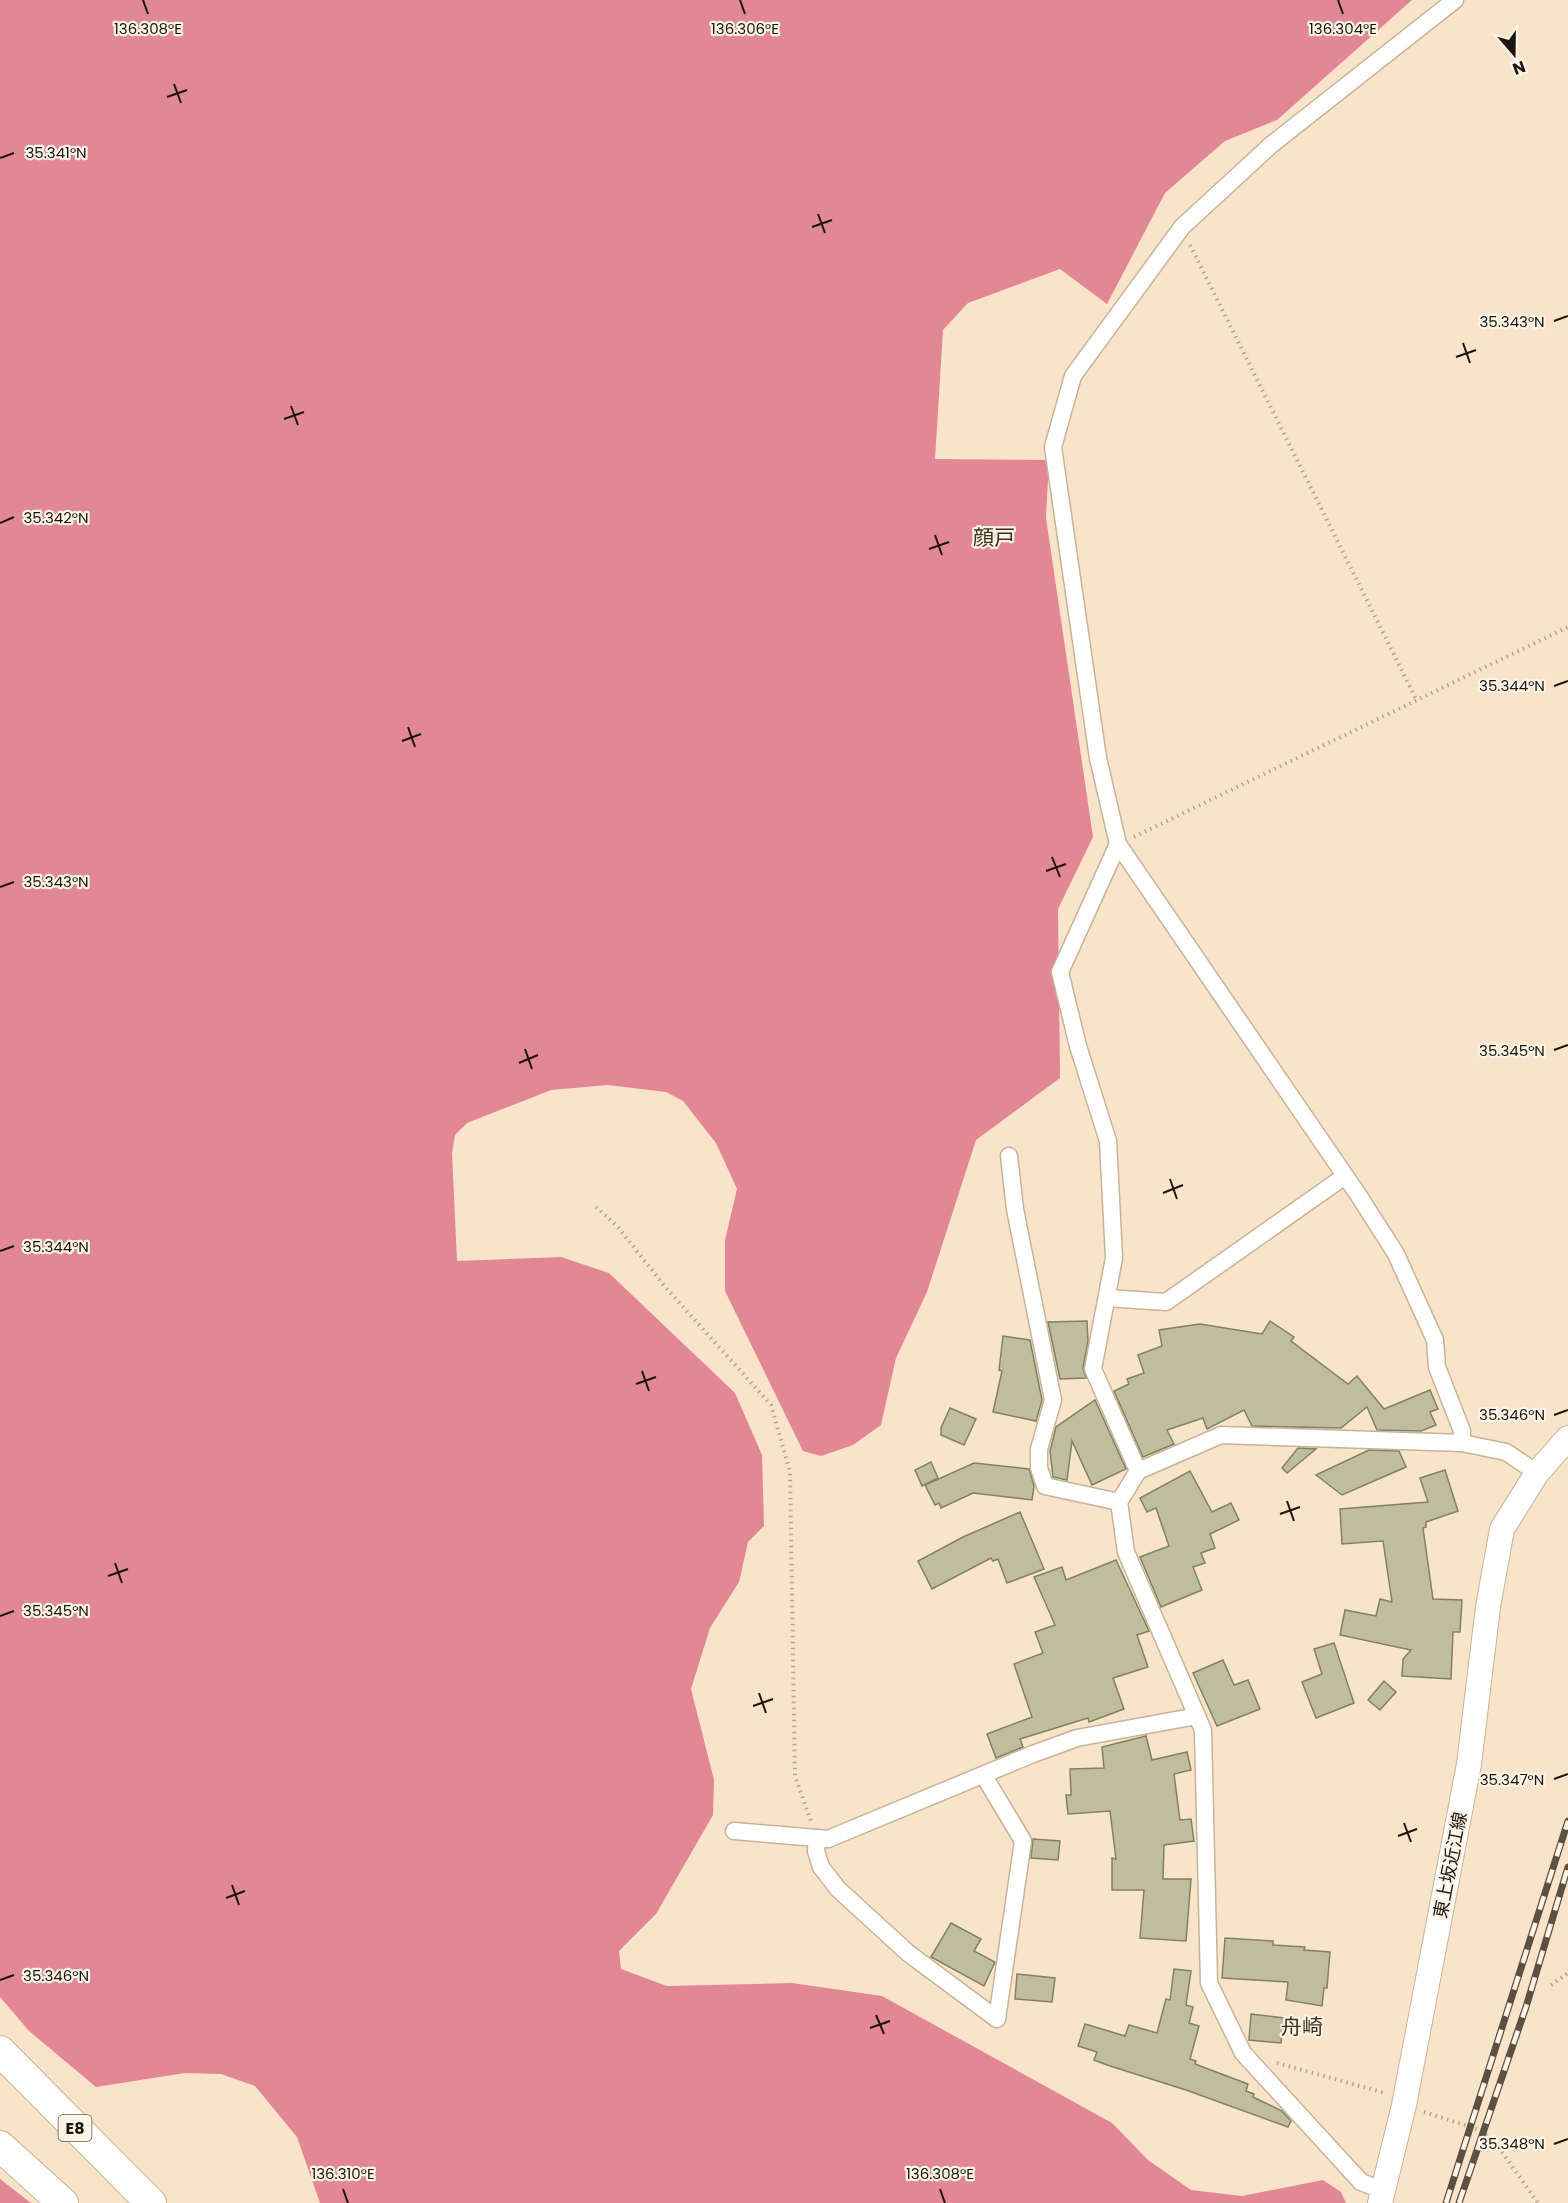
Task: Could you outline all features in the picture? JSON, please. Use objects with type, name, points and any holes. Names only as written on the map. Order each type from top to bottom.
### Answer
[{"type":"highway","name":"E8","points":[[0,2051],[151,2203]]},
{"type":"highway","points":[[0,2146],[63,2203]]},
{"type":"main road","name":"東上坂近江線","points":[[1382,2197],[1404,2105],[1469,1764],[1488,1607],[1503,1529],[1537,1473],[1568,1438]]},
{"type":"street","points":[[1455,0],[1271,145],[1182,227],[1073,376],[1053,447],[1098,758],[1118,844],[1396,1254],[1435,1340],[1437,1367],[1462,1431],[1462,1443]]},
{"type":"street","points":[[1118,844],[1060,972],[1078,1046],[1108,1141],[1114,1258],[1093,1369],[1138,1471]]},
{"type":"street","points":[[1009,1156],[1015,1209],[1053,1400],[1040,1449],[1039,1468],[1045,1486],[1119,1502]]},
{"type":"street","points":[[1107,1298],[1166,1302],[1345,1176]]},
{"type":"street","points":[[1382,2197],[1361,2182],[1243,2053],[1209,1983],[1203,1730],[1126,1552],[1119,1502],[1138,1471],[1221,1435],[1462,1443],[1506,1452],[1537,1473]]},
{"type":"street","points":[[734,1831],[828,1839],[1077,1738],[1197,1716]]},
{"type":"street","points":[[817,1838],[816,1851],[821,1867],[838,1889],[908,1953],[997,2019],[1023,1841],[984,1776]]},
{"type":"path","points":[[1182,227],[1418,701]]},
{"type":"path","points":[[1118,844],[1568,627]]},
{"type":"path","points":[[596,1207],[617,1226],[667,1289],[771,1405],[790,1472],[795,1776],[817,1838]]},
{"type":"path","points":[[1551,1985],[1568,1973]]},
{"type":"path","points":[[1243,2053],[1388,2094],[1404,2105],[1480,2130],[1497,2145],[1538,2203]]},
{"type":"shaded area","points":[[0,0],[1412,0],[1277,120],[1225,141],[1165,193],[1107,304],[1060,269],[968,303],[943,330],[935,459],[1049,460],[1046,518],[1093,837],[1058,909],[1060,1078],[976,1140],[927,1292],[896,1358],[881,1425],[853,1445],[821,1456],[803,1451],[725,1291],[725,1240],[737,1189],[716,1143],[683,1101],[666,1092],[608,1085],[551,1090],[467,1123],[455,1135],[452,1153],[457,1261],[561,1257],[609,1273],[735,1393],[762,1455],[764,1526],[748,1542],[739,1582],[710,1628],[691,1689],[714,1780],[713,1815],[656,1914],[619,1951],[621,1969],[667,1986],[792,1983],[882,1996],[1112,2123],[1148,2160],[1191,2190],[1242,2196],[1323,2180],[1341,2192],[1346,2203],[320,2203],[297,2137],[255,2086],[221,2074],[185,2073],[96,2087],[29,2031],[0,1997]]},
{"type":"shaded area","points":[[0,2179],[31,2203],[0,2203]]},
{"type":"building","points":[[1087,1321],[1088,1341],[1083,1368],[1086,1378],[1060,1379],[1048,1322]]},
{"type":"building","points":[[1270,1321],[1294,1337],[1291,1341],[1348,1384],[1357,1376],[1384,1409],[1430,1390],[1438,1409],[1430,1412],[1436,1425],[1421,1431],[1377,1430],[1367,1407],[1341,1428],[1252,1426],[1244,1410],[1207,1429],[1203,1418],[1167,1430],[1174,1444],[1143,1457],[1114,1391],[1129,1384],[1127,1379],[1144,1373],[1138,1355],[1162,1346],[1159,1330],[1200,1324],[1262,1334]]},
{"type":"building","points":[[1003,1336],[1030,1340],[1042,1400],[1036,1421],[993,1412],[1002,1371],[999,1370]]},
{"type":"building","points":[[1095,1400],[1126,1469],[1092,1485],[1072,1441],[1067,1480],[1053,1477],[1050,1451],[1056,1427]]},
{"type":"building","points":[[950,1408],[976,1419],[964,1445],[941,1435],[941,1428]]},
{"type":"building","points":[[1298,1448],[1316,1449],[1287,1473],[1282,1468]]},
{"type":"building","points":[[1369,1450],[1399,1451],[1406,1467],[1342,1495],[1316,1475]]},
{"type":"building","points":[[931,1462],[938,1478],[922,1486],[915,1470]]},
{"type":"building","points":[[974,1463],[1029,1469],[1034,1486],[1032,1500],[973,1493],[941,1508],[939,1503],[935,1505],[925,1485]]},
{"type":"building","points":[[1445,1470],[1458,1511],[1426,1522],[1426,1527],[1423,1528],[1433,1599],[1462,1600],[1460,1632],[1453,1632],[1451,1679],[1402,1676],[1403,1659],[1411,1650],[1340,1635],[1345,1610],[1376,1616],[1380,1599],[1392,1602],[1383,1541],[1342,1544],[1340,1509],[1428,1502],[1420,1478]]},
{"type":"building","points":[[1190,1471],[1212,1512],[1231,1503],[1239,1520],[1210,1534],[1215,1548],[1201,1553],[1205,1563],[1193,1567],[1202,1590],[1161,1607],[1140,1557],[1169,1546],[1156,1508],[1147,1512],[1140,1498]]},
{"type":"building","points":[[1020,1512],[1044,1569],[1007,1583],[998,1559],[993,1561],[991,1558],[932,1589],[918,1561],[963,1537]]},
{"type":"building","points":[[1116,1560],[1149,1631],[1137,1635],[1148,1667],[1113,1678],[1124,1709],[1089,1722],[1088,1718],[1020,1739],[1023,1747],[996,1758],[987,1734],[1032,1717],[1014,1664],[1043,1653],[1035,1632],[1055,1625],[1034,1577],[1062,1567],[1066,1580]]},
{"type":"building","points":[[1334,1643],[1354,1703],[1316,1718],[1302,1682],[1322,1674],[1314,1649]]},
{"type":"building","points":[[1223,1660],[1234,1685],[1248,1680],[1260,1709],[1217,1726],[1193,1673]]},
{"type":"building","points":[[1384,1681],[1396,1692],[1380,1710],[1368,1700]]},
{"type":"building","points":[[1146,1736],[1152,1760],[1187,1752],[1191,1770],[1174,1774],[1180,1820],[1191,1819],[1194,1841],[1164,1845],[1163,1879],[1191,1879],[1186,1941],[1140,1938],[1144,1890],[1112,1890],[1112,1858],[1116,1859],[1110,1811],[1068,1814],[1066,1795],[1071,1795],[1070,1769],[1104,1768],[1102,1747]]},
{"type":"building","points":[[1033,1839],[1060,1841],[1058,1860],[1031,1858]]},
{"type":"building","points":[[951,1923],[981,1939],[974,1951],[995,1962],[984,1986],[931,1957]]},
{"type":"building","points":[[1225,1938],[1273,1941],[1273,1945],[1305,1947],[1304,1950],[1330,1952],[1327,1988],[1324,1988],[1322,2006],[1286,2000],[1288,1982],[1222,1978]]},
{"type":"building","points":[[1174,1969],[1191,1971],[1186,2005],[1193,2007],[1189,2023],[1199,2026],[1190,2059],[1196,2061],[1195,2064],[1248,2084],[1246,2091],[1254,2094],[1253,2097],[1282,2111],[1291,2121],[1288,2127],[1094,2060],[1097,2052],[1078,2046],[1085,2024],[1125,2036],[1129,2025],[1157,2033],[1166,1999],[1170,2000]]},
{"type":"building","points":[[1017,1974],[1055,1978],[1052,2002],[1015,1999]]},
{"type":"building","points":[[1251,2014],[1284,2018],[1281,2043],[1249,2040]]},
{"type":"railway","points":[[1446,2203],[1568,1821]]},
{"type":"railway","points":[[1459,2203],[1526,2007],[1568,1867]]},
{"type":"district","name":"顔戸","points":[[994,537]]},
{"type":"district","name":"舟崎","points":[[1302,2026]]}]
